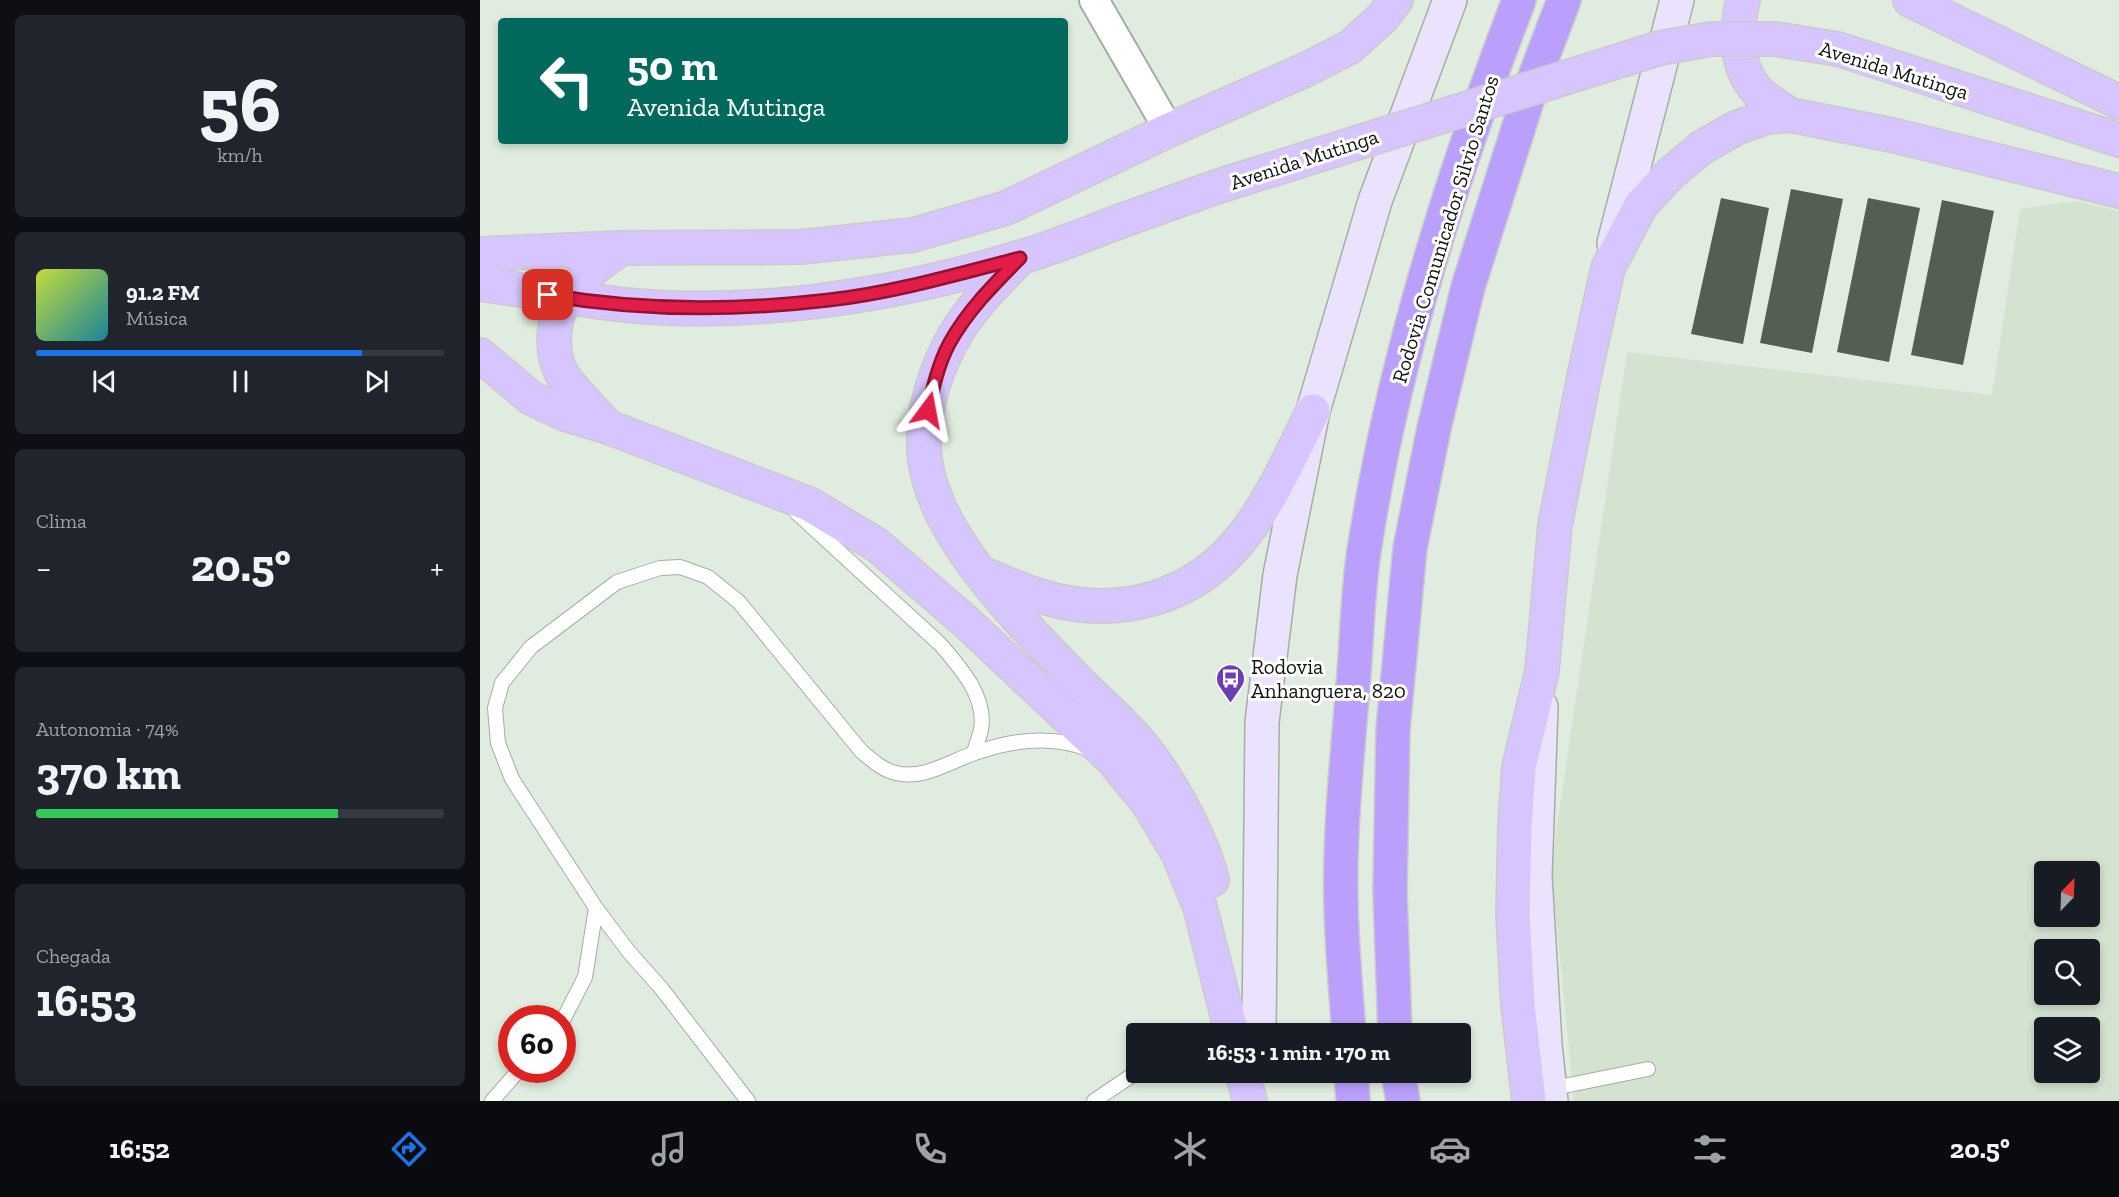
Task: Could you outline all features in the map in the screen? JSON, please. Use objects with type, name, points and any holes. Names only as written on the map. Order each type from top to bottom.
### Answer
[{"type":"highway","name":"Rodovia Comunicador Silvio Santos","points":[[1348,1023],[1341,906],[1342,820],[1364,554],[1385,434],[1413,317],[1451,194],[1499,51],[1519,0]]},
{"type":"highway","name":"Rodovia Comunicador Silvio Santos","points":[[1395,1023],[1390,890],[1392,751],[1410,548],[1434,428],[1468,287],[1534,79],[1564,0]]},
{"type":"highway","points":[[1352,1083],[1353,1101]]},
{"type":"highway","points":[[1400,1083],[1403,1101]]},
{"type":"main road","points":[[480,254],[621,248],[801,247],[913,234],[1006,207],[1169,130],[1305,70],[1350,47],[1382,18],[1396,0]]},
{"type":"main road","points":[[1259,1023],[1262,722],[1280,575],[1313,411],[1375,201],[1450,0]]},
{"type":"main road","points":[[1543,1097],[1518,1005],[1513,915],[1519,767],[1542,671],[1555,525],[1585,372],[1608,268],[1677,0]]},
{"type":"main road","points":[[1743,0],[1738,19],[1737,48],[1746,77],[1761,95],[1790,115]]},
{"type":"main road","points":[[1910,0],[2119,102]]},
{"type":"main road","name":"Avenida Mutinga","points":[[480,284],[566,298],[669,308],[741,307],[830,300],[961,273],[1020,258],[1216,187],[1660,48],[1710,39],[1775,39],[1838,49],[2119,140]]},
{"type":"main road","points":[[1608,268],[1641,205],[1670,174],[1701,148],[1736,128],[1767,117],[1790,115],[1892,135],[2119,191]]},
{"type":"main road","points":[[608,427],[562,375],[555,355],[554,334],[566,298],[591,270],[621,248]]},
{"type":"main road","points":[[1020,258],[990,288],[949,345],[935,378],[924,427],[925,460],[936,503],[957,542],[1015,614],[1133,735],[1162,775],[1193,828],[1210,875],[1221,922],[1229,976],[1231,1023]]},
{"type":"main road","points":[[480,355],[531,398],[565,414],[608,427],[809,504],[877,545],[965,621],[1112,759],[1148,803],[1178,853],[1200,907],[1229,1023]]},
{"type":"main road","points":[[981,573],[1045,598],[1088,605],[1126,605],[1162,597],[1198,579],[1219,563],[1244,536],[1278,480],[1313,411]]},
{"type":"main road","points":[[1245,1083],[1250,1101]]},
{"type":"main road","points":[[1259,1083],[1259,1101]]},
{"type":"street","points":[[1094,0],[1169,130]]},
{"type":"lane","points":[[768,488],[824,536],[940,644],[960,666],[975,692],[980,712],[981,728],[974,753]]},
{"type":"lane","points":[[748,1101],[596,908],[513,779],[498,743],[495,708],[501,683],[531,647],[617,582],[660,568],[680,567],[708,577],[739,602],[861,751],[881,767],[897,774],[936,770],[974,753],[1007,744],[1041,740],[1071,743],[1112,759]]},
{"type":"lane","points":[[571,1005],[585,977],[596,908]]},
{"type":"lane","points":[[1543,1097],[1648,1070]]},
{"type":"lane","points":[[1096,1101],[1126,1080]]},
{"type":"lane","points":[[492,1101],[508,1083]]},
{"type":"shaded area","points":[[2075,201],[2119,211],[2119,1101],[1574,1101],[1551,867],[1627,352],[1992,395],[2020,209]]},
{"type":"building","points":[[1791,189],[1843,199],[1812,353],[1760,343]]},
{"type":"building","points":[[1721,198],[1769,208],[1743,344],[1691,334]]},
{"type":"building","points":[[1868,198],[1920,208],[1889,362],[1837,352]]},
{"type":"building","points":[[1942,200],[1994,211],[1963,365],[1911,355]]},
{"type":"place","name":"Rodovia Anhanguera, 820","points":[[1230,704]]},
{"type":"route","points":[[548,295],[604,303],[669,308],[741,307],[830,300],[906,286],[1020,258],[990,288],[949,345],[935,378],[928,410]]}]
